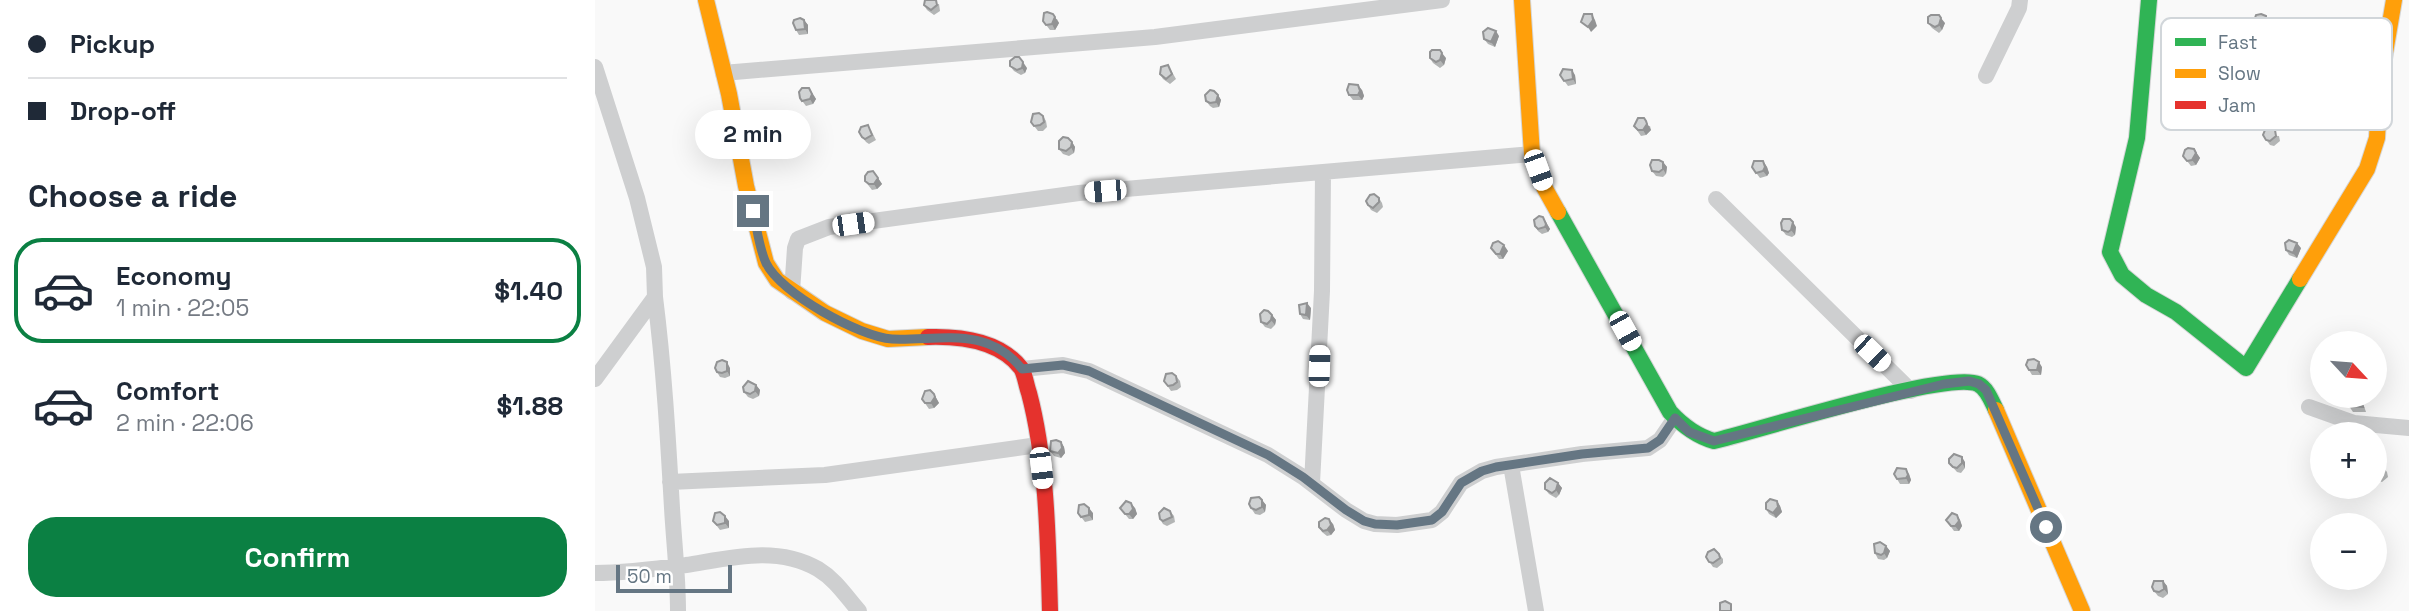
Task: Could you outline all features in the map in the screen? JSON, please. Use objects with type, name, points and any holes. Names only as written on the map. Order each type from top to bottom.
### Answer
[{"type":"street","points":[[706,0],[746,186],[766,263],[777,280],[792,292],[862,331],[888,339],[957,336],[974,340],[1003,352],[1022,369],[1031,399],[1047,514],[1050,611]]},
{"type":"street","points":[[723,73],[1155,37],[1442,0]]},
{"type":"street","points":[[1522,0],[1532,154],[1544,187],[1675,418],[1689,432],[1714,441],[1911,391],[1969,381],[1979,384],[1986,390],[2082,611]]},
{"type":"street","points":[[1986,76],[2019,8],[2020,0]]},
{"type":"street","points":[[2148,0],[2137,138],[2110,252],[2122,275],[2146,295],[2176,312],[2246,368],[2367,169],[2377,130]]},
{"type":"street","points":[[2391,18],[2394,0]]},
{"type":"street","points":[[595,67],[623,151],[654,267],[678,566],[678,611]]},
{"type":"street","points":[[792,292],[798,239],[829,227],[1079,193],[1532,154]]},
{"type":"street","points":[[1312,483],[1322,291],[1323,172]]},
{"type":"street","points":[[1716,199],[1911,391]]},
{"type":"street","points":[[595,379],[655,298]]},
{"type":"street","points":[[1022,369],[1063,365],[1089,371],[1268,455],[1364,521],[1386,525],[1413,524],[1436,518],[1458,487],[1482,471],[1582,454],[1648,448],[1660,440],[1675,418]]},
{"type":"street","points":[[2309,407],[2354,423],[2409,428]]},
{"type":"street","points":[[670,481],[825,475],[1038,446]]},
{"type":"street","points":[[1510,465],[1536,611]]},
{"type":"street","points":[[595,573],[640,571],[746,555],[778,555],[799,560],[839,584],[859,611]]},
{"type":"building","points":[[925,0],[936,0],[937,5],[931,10],[924,5]]},
{"type":"building","points":[[1044,13],[1055,17],[1052,24],[1046,25],[1043,21]]},
{"type":"building","points":[[1584,14],[1592,14],[1593,20],[1588,27],[1581,22]]},
{"type":"building","points":[[2261,14],[2266,18],[2255,18]]},
{"type":"building","points":[[1939,15],[1939,25],[1935,27],[1928,23],[1928,17]]},
{"type":"building","points":[[794,20],[804,20],[805,29],[796,30]]},
{"type":"building","points":[[1488,28],[1496,31],[1491,42],[1484,39],[1483,32]]},
{"type":"building","points":[[1432,50],[1440,50],[1440,60],[1436,62],[1430,58]]},
{"type":"building","points":[[1019,57],[1023,62],[1022,68],[1017,70],[1010,66],[1010,61]]},
{"type":"building","points":[[1168,65],[1172,74],[1166,79],[1160,74],[1161,67]]},
{"type":"building","points":[[1563,69],[1572,70],[1573,79],[1564,81],[1560,75]]},
{"type":"building","points":[[1349,84],[1358,85],[1358,95],[1349,95]]},
{"type":"building","points":[[802,88],[809,88],[812,94],[810,99],[802,101],[799,92]]},
{"type":"building","points":[[1210,90],[1218,95],[1216,102],[1206,101],[1205,95]]},
{"type":"building","points":[[1039,113],[1044,122],[1034,126],[1031,122],[1033,114]]},
{"type":"building","points":[[1638,118],[1644,118],[1646,121],[1643,130],[1634,126]]},
{"type":"building","points":[[868,125],[872,135],[865,139],[859,132],[861,127]]},
{"type":"building","points":[[2265,130],[2275,130],[2276,136],[2270,141],[2263,135]]},
{"type":"building","points":[[1063,137],[1072,142],[1066,151],[1059,149],[1059,141]]},
{"type":"building","points":[[2188,148],[2194,149],[2196,153],[2192,160],[2187,161],[2183,156]]},
{"type":"building","points":[[1652,160],[1663,162],[1663,169],[1659,172],[1652,171]]},
{"type":"building","points":[[1754,161],[1763,161],[1763,171],[1756,173],[1752,167]]},
{"type":"building","points":[[873,171],[878,178],[874,184],[869,184],[865,181],[865,176]]},
{"type":"building","points":[[1374,194],[1379,198],[1379,202],[1373,208],[1366,201]]},
{"type":"building","points":[[1539,216],[1543,217],[1546,224],[1538,229],[1534,220]]},
{"type":"building","points":[[1783,219],[1793,222],[1788,232],[1782,230]]},
{"type":"building","points":[[2289,240],[2297,243],[2293,253],[2286,250],[2285,243]]},
{"type":"building","points":[[1498,241],[1504,245],[1500,254],[1496,254],[1491,248],[1493,243]]},
{"type":"building","points":[[1307,303],[1306,315],[1300,314],[1299,305]]},
{"type":"building","points":[[1264,310],[1272,315],[1267,324],[1261,322],[1260,314]]},
{"type":"building","points":[[2028,360],[2039,362],[2037,370],[2029,370],[2026,365]]},
{"type":"building","points":[[717,362],[727,362],[727,371],[717,372]]},
{"type":"building","points":[[1172,373],[1177,382],[1168,386],[1164,381],[1166,374]]},
{"type":"building","points":[[748,381],[756,385],[755,391],[750,394],[744,392],[743,387]]},
{"type":"building","points":[[930,390],[935,397],[931,403],[925,403],[922,399],[925,391]]},
{"type":"building","points":[[1051,441],[1061,442],[1062,448],[1058,453],[1050,451]]},
{"type":"building","points":[[1954,454],[1962,457],[1962,463],[1957,468],[1949,463]]},
{"type":"building","points":[[1897,468],[1906,469],[1906,478],[1897,479],[1894,474]]},
{"type":"building","points":[[1550,478],[1558,483],[1552,493],[1545,489],[1545,483]]},
{"type":"building","points":[[1259,497],[1262,507],[1256,510],[1251,508],[1251,498]]},
{"type":"building","points":[[1770,499],[1777,501],[1778,507],[1773,513],[1766,509],[1766,503]]},
{"type":"building","points":[[1126,501],[1131,503],[1133,509],[1129,514],[1125,514],[1120,508]]},
{"type":"building","points":[[1084,504],[1089,508],[1089,515],[1081,517],[1078,513],[1079,505]]},
{"type":"building","points":[[1164,508],[1170,511],[1172,517],[1163,521],[1159,513]]},
{"type":"building","points":[[720,512],[725,516],[725,523],[717,525],[713,521],[715,513]]},
{"type":"building","points":[[1952,513],[1957,515],[1959,521],[1955,526],[1951,526],[1946,520]]},
{"type":"building","points":[[1325,518],[1329,519],[1331,525],[1323,531],[1319,522]]},
{"type":"building","points":[[1880,542],[1886,546],[1881,555],[1875,553],[1874,544]]},
{"type":"building","points":[[1714,549],[1720,558],[1713,563],[1706,557],[1708,552]]},
{"type":"building","points":[[2154,581],[2163,581],[2164,589],[2154,591]]},
{"type":"building","points":[[1725,601],[1731,604],[1731,611],[1720,611],[1720,603]]},
{"type":"traffic: fast","points":[[2149,0],[2137,138],[2110,252],[2122,275],[2146,295],[2176,312],[2246,368],[2300,279]]},
{"type":"traffic: fast","points":[[1558,212],[1670,412],[1701,436],[1714,441],[1893,393],[1960,382],[1981,386],[1996,410]]},
{"type":"traffic: slow","points":[[706,0],[729,94],[746,186],[766,263],[777,280],[825,313],[862,331],[888,339],[928,337]]},
{"type":"traffic: slow","points":[[1522,0],[1532,154],[1544,187],[1558,212]]},
{"type":"traffic: slow","points":[[2391,18],[2394,0]]},
{"type":"traffic: slow","points":[[2300,279],[2367,169],[2377,130]]},
{"type":"traffic: slow","points":[[1996,410],[2082,611]]},
{"type":"traffic: jam","points":[[928,337],[953,337],[990,346],[1002,351],[1022,370],[1040,446],[1050,611]]},
{"type":"route","points":[[753,211],[766,263],[777,280],[825,313],[862,331],[888,339],[957,336],[974,340],[1003,352],[1022,369],[1063,365],[1089,371],[1268,455],[1303,477],[1346,510],[1370,523],[1397,525],[1432,520],[1442,512],[1461,483],[1482,471],[1496,467],[1582,454],[1648,448],[1660,440],[1675,418],[1689,432],[1714,441],[1911,391],[1969,381],[1986,390],[2046,527]]}]
